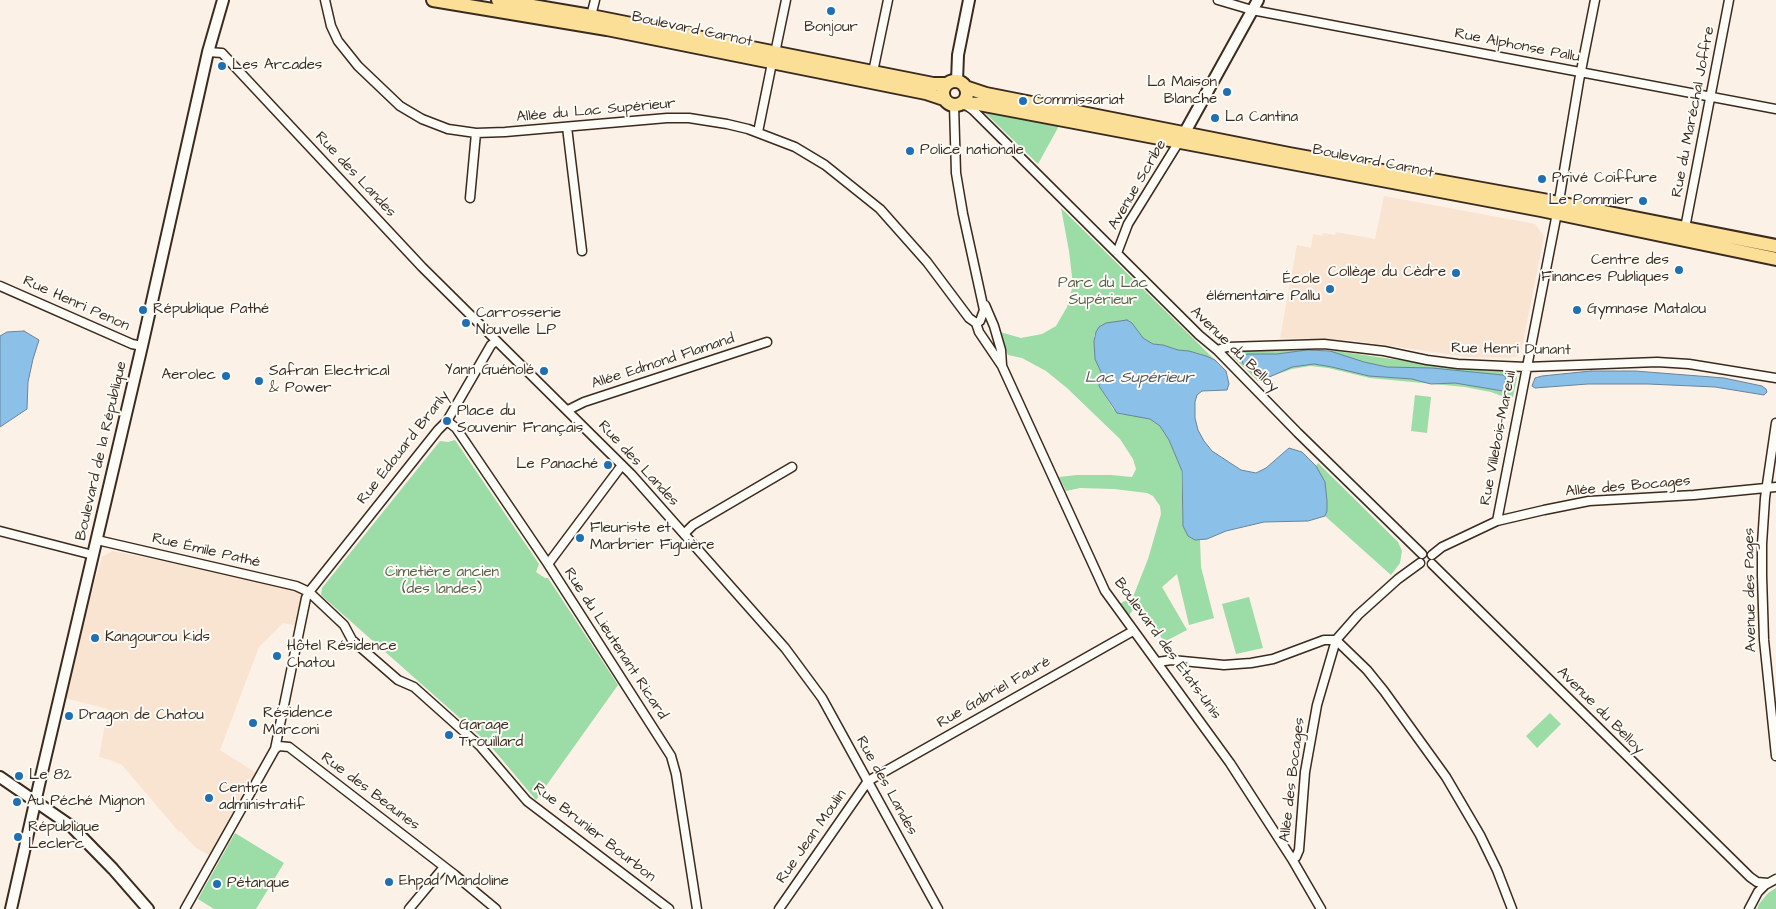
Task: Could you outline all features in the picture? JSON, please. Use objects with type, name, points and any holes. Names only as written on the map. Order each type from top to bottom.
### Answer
[{"type":"main road","name":"Boulevard Carnot","points":[[435,0],[590,21],[774,58],[930,94],[956,102],[979,104],[1182,137],[1558,208],[1685,228],[1776,246]]},
{"type":"main road","points":[[498,0],[590,21]]},
{"type":"main road","name":"Boulevard Carnot","points":[[774,58],[898,76],[933,84],[956,84],[981,93],[1182,137]]},
{"type":"main road","points":[[956,84],[967,94],[956,102],[942,91],[956,84]]},
{"type":"main road","name":"Boulevard Carnot","points":[[1558,208],[1776,259]]},
{"type":"street","name":"Boulevard de la République","points":[[11,909],[142,346],[208,52],[223,0]]},
{"type":"street","name":"Allée du Lac Supérieur","points":[[325,0],[331,26],[346,53],[388,96],[410,113],[448,129],[476,133],[505,132],[667,118],[689,118],[727,124],[758,132],[807,154],[840,176],[891,221],[927,262],[970,318],[978,322]]},
{"type":"street","points":[[590,21],[595,0]]},
{"type":"street","points":[[758,132],[786,0]]},
{"type":"street","points":[[873,72],[888,0]]},
{"type":"street","points":[[956,84],[958,55],[970,0]]},
{"type":"street","name":"Rue Alphonse Pallu","points":[[1218,0],[1258,3],[1581,72],[1776,109]]},
{"type":"street","name":"Rue Villebois-Mareuil","points":[[1497,520],[1558,208],[1581,72],[1596,0]]},
{"type":"street","name":"Rue du Maréchal Joffre","points":[[1685,228],[1712,97],[1729,0]]},
{"type":"street","points":[[1182,137],[1258,3]]},
{"type":"street","name":"Rue des Landes","points":[[208,52],[222,53],[422,267],[568,410],[622,466],[732,586],[805,673],[822,698],[938,909]]},
{"type":"street","name":"Avenue du Belloy","points":[[956,102],[973,110],[1199,335],[1217,350],[1421,559]]},
{"type":"street","name":"Boulevard des États-Unis","points":[[956,102],[956,173],[970,250],[983,298],[1001,350],[1002,366]]},
{"type":"street","points":[[567,127],[582,251]]},
{"type":"street","points":[[470,198],[476,133]]},
{"type":"street","name":"Avenue Scribe","points":[[1117,253],[1128,224],[1182,137]]},
{"type":"street","name":"Rue Henri Penon","points":[[0,286],[132,344],[142,346]]},
{"type":"street","name":"Boulevard des États-Unis","points":[[983,298],[984,310],[978,322],[979,332],[1002,366],[1105,592],[1230,763],[1292,859],[1321,909]]},
{"type":"street","points":[[978,322],[991,321],[994,326]]},
{"type":"street","name":"Rue Édouard Branly","points":[[309,592],[447,421],[491,345],[496,341]]},
{"type":"street","name":"Allée Edmond Flamand","points":[[568,410],[584,402],[767,342]]},
{"type":"street","name":"Rue Henri Dunant","points":[[1217,350],[1227,347],[1324,344],[1384,351],[1458,364],[1526,367],[1657,362],[1689,364],[1776,378]]},
{"type":"street","name":"Rue du Lieutenant Ricard","points":[[447,421],[456,428],[548,564],[671,756],[676,774],[697,909]]},
{"type":"street","name":"Avenue des Pages","points":[[1776,423],[1766,488],[1762,544],[1762,606],[1776,756]]},
{"type":"street","points":[[548,564],[622,466]]},
{"type":"street","points":[[684,534],[693,525],[792,467]]},
{"type":"street","name":"Allée des Bocages","points":[[1432,555],[1442,547],[1497,520],[1589,501],[1694,495],[1776,486]]},
{"type":"street","points":[[0,531],[93,555]]},
{"type":"street","name":"Rue Émile Pathé","points":[[96,540],[296,586],[309,592]]},
{"type":"street","points":[[1427,552],[1432,555],[1434,560],[1432,564],[1426,566],[1421,559],[1427,552]]},
{"type":"street","name":"Allée des Bocages","points":[[1292,859],[1296,857],[1299,850],[1305,772],[1317,705],[1336,640],[1364,609],[1421,559]]},
{"type":"street","name":"Avenue du Belloy","points":[[1432,564],[1750,877]]},
{"type":"street","points":[[185,909],[275,749],[306,598],[309,592]]},
{"type":"street","name":"Rue Brunier Bourbon","points":[[309,592],[344,624],[352,640],[398,680],[414,687],[480,746],[527,801],[669,909]]},
{"type":"street","name":"Rue Gabriel Fauré","points":[[868,781],[1133,631]]},
{"type":"street","points":[[1157,662],[1172,660],[1224,665],[1251,663],[1272,659],[1324,640],[1336,640],[1367,670],[1384,691],[1446,777],[1484,844],[1497,870],[1512,909]]},
{"type":"street","name":"Rue des Beaunes","points":[[275,749],[279,746],[288,747],[496,909]]},
{"type":"street","points":[[0,777],[35,800],[77,832],[113,868],[148,909]]},
{"type":"street","name":"Rue Jean Moulin","points":[[779,909],[868,781]]},
{"type":"street","points":[[409,909],[444,867]]},
{"type":"street","points":[[1750,877],[1758,882],[1768,883]]},
{"type":"street","points":[[1750,877],[1754,885],[1755,896]]},
{"type":"street","points":[[1749,909],[1755,896],[1768,883],[1776,879]]},
{"type":"shaded area","name":"Collège du Cèdre","points":[[1384,196],[1535,224],[1544,236],[1521,352],[1518,356],[1509,358],[1469,357],[1348,340],[1280,338],[1297,245],[1311,248],[1313,234],[1322,236],[1323,233],[1335,235],[1336,232],[1375,239]]},
{"type":"shaded area","points":[[112,551],[295,586],[306,593],[297,626],[283,623],[259,647],[220,750],[258,774],[211,856],[196,848],[179,832],[122,765],[99,757],[108,709],[61,697],[102,557]]},
{"type":"green space","points":[[981,109],[1060,124],[1038,164]]},
{"type":"green space","name":"Parc du Lac Supérieur","points":[[1061,208],[1215,360],[1197,353],[1153,344],[1143,338],[1132,323],[1127,320],[1096,332],[1094,336],[1095,359],[1101,369],[1099,386],[1113,409],[1120,414],[1141,416],[1150,419],[1160,426],[1169,440],[1181,468],[1183,526],[1190,537],[1200,540],[1201,567],[1214,618],[1189,625],[1177,574],[1162,587],[1187,630],[1164,642],[1139,601],[1128,617],[1119,604],[1133,597],[1148,559],[1161,514],[1160,506],[1153,496],[1147,493],[1114,489],[1080,488],[1066,491],[1059,477],[1111,475],[1132,477],[1136,469],[1133,459],[1120,439],[1067,388],[1046,371],[1022,358],[1008,355],[1000,332],[1021,338],[1042,334],[1056,326],[1067,307],[1073,285]]},
{"type":"green space","points":[[1238,351],[1336,351],[1462,369],[1515,372],[1517,378],[1513,397],[1507,398],[1491,392],[1465,387],[1370,378],[1328,368],[1310,366],[1292,369],[1258,381],[1233,357],[1234,353]]},
{"type":"green space","points":[[1415,395],[1431,397],[1427,433],[1411,431]]},
{"type":"green space","name":"Cimetière ancien (des landes)","points":[[455,440],[539,564],[536,572],[548,578],[618,685],[536,800],[488,743],[321,595],[322,588],[440,441],[448,442]]},
{"type":"green space","points":[[1318,463],[1398,542],[1402,551],[1400,563],[1391,575],[1325,516],[1326,513],[1316,466]]},
{"type":"green space","points":[[1249,597],[1263,648],[1236,654],[1222,604]]},
{"type":"green space","points":[[1550,713],[1561,724],[1537,748],[1526,736]]},
{"type":"green space","points":[[235,833],[284,863],[256,909],[214,909],[198,899]]},
{"type":"green space","points":[[1776,888],[1776,909],[1757,909],[1768,893]]},
{"type":"water","name":"Lac Supérieur","points":[[1127,320],[1132,323],[1143,338],[1153,344],[1189,351],[1215,360],[1226,371],[1229,384],[1227,390],[1202,391],[1197,395],[1195,418],[1198,430],[1204,441],[1212,451],[1241,470],[1256,473],[1266,468],[1289,448],[1302,452],[1316,466],[1325,482],[1327,511],[1325,516],[1308,521],[1264,522],[1226,531],[1207,539],[1195,540],[1188,536],[1183,526],[1182,471],[1169,440],[1160,426],[1150,419],[1117,413],[1099,386],[1101,372],[1095,359],[1094,341],[1096,332],[1099,327],[1106,323]]},
{"type":"water","points":[[24,331],[39,340],[28,382],[27,409],[0,427],[0,336],[7,332]]},
{"type":"water","points":[[1307,350],[1330,351],[1387,367],[1432,368],[1503,375],[1506,377],[1505,382],[1513,387],[1509,392],[1455,383],[1431,384],[1412,379],[1369,376],[1314,364],[1292,367],[1267,378],[1258,378],[1242,361],[1243,356],[1247,354],[1277,354]]},
{"type":"water","points":[[1591,371],[1635,371],[1724,378],[1762,386],[1767,392],[1764,395],[1715,387],[1648,384],[1588,384],[1535,388],[1532,386],[1535,378],[1542,376]]},
{"type":"place","name":"Bonjour","points":[[831,11]]},
{"type":"place","name":"Les Arcades","points":[[222,66]]},
{"type":"place","name":"La Maison Blanche","points":[[1227,92]]},
{"type":"place","name":"Commissariat","points":[[1023,101]]},
{"type":"place","name":"La Cantina","points":[[1215,118]]},
{"type":"place","name":"Police nationale","points":[[910,151]]},
{"type":"place","name":"Privé Coiffure","points":[[1542,179]]},
{"type":"place","name":"Le Pommier","points":[[1643,201]]},
{"type":"place","name":"Centre des Finances Publiques","points":[[1679,270]]},
{"type":"place","name":"Collège du Cèdre","points":[[1456,273]]},
{"type":"place","name":"École élémentaire Pallu","points":[[1330,289]]},
{"type":"place","name":"République Pathé","points":[[143,310]]},
{"type":"place","name":"Gymnase Matalou","points":[[1577,310]]},
{"type":"place","name":"Carrosserie Nouvelle LP","points":[[466,323]]},
{"type":"place","name":"Yann Guénolé","points":[[544,371]]},
{"type":"place","name":"Aerolec","points":[[226,376]]},
{"type":"place","name":"Safran Electrical & Power","points":[[259,381]]},
{"type":"place","name":"Place du Souvenir Français","points":[[447,421]]},
{"type":"place","name":"Le Panaché","points":[[608,465]]},
{"type":"place","name":"Fleuriste et Marbrier Figuière","points":[[580,538]]},
{"type":"place","name":"Kangourou kids","points":[[95,638]]},
{"type":"place","name":"Hôtel Résidence Chatou","points":[[277,656]]},
{"type":"place","name":"Dragon de Chatou","points":[[69,716]]},
{"type":"place","name":"Résidence Marconi","points":[[253,723]]},
{"type":"place","name":"Garage Trouillard","points":[[449,735]]},
{"type":"place","name":"Le 82","points":[[19,776]]},
{"type":"place","name":"Centre administratif","points":[[209,798]]},
{"type":"place","name":"Au Péché Mignon","points":[[17,802]]},
{"type":"place","name":"République Leclerc","points":[[18,837]]},
{"type":"place","name":"Ehpad Mandoline","points":[[389,882]]},
{"type":"place","name":"Pétanque","points":[[217,884]]}]
